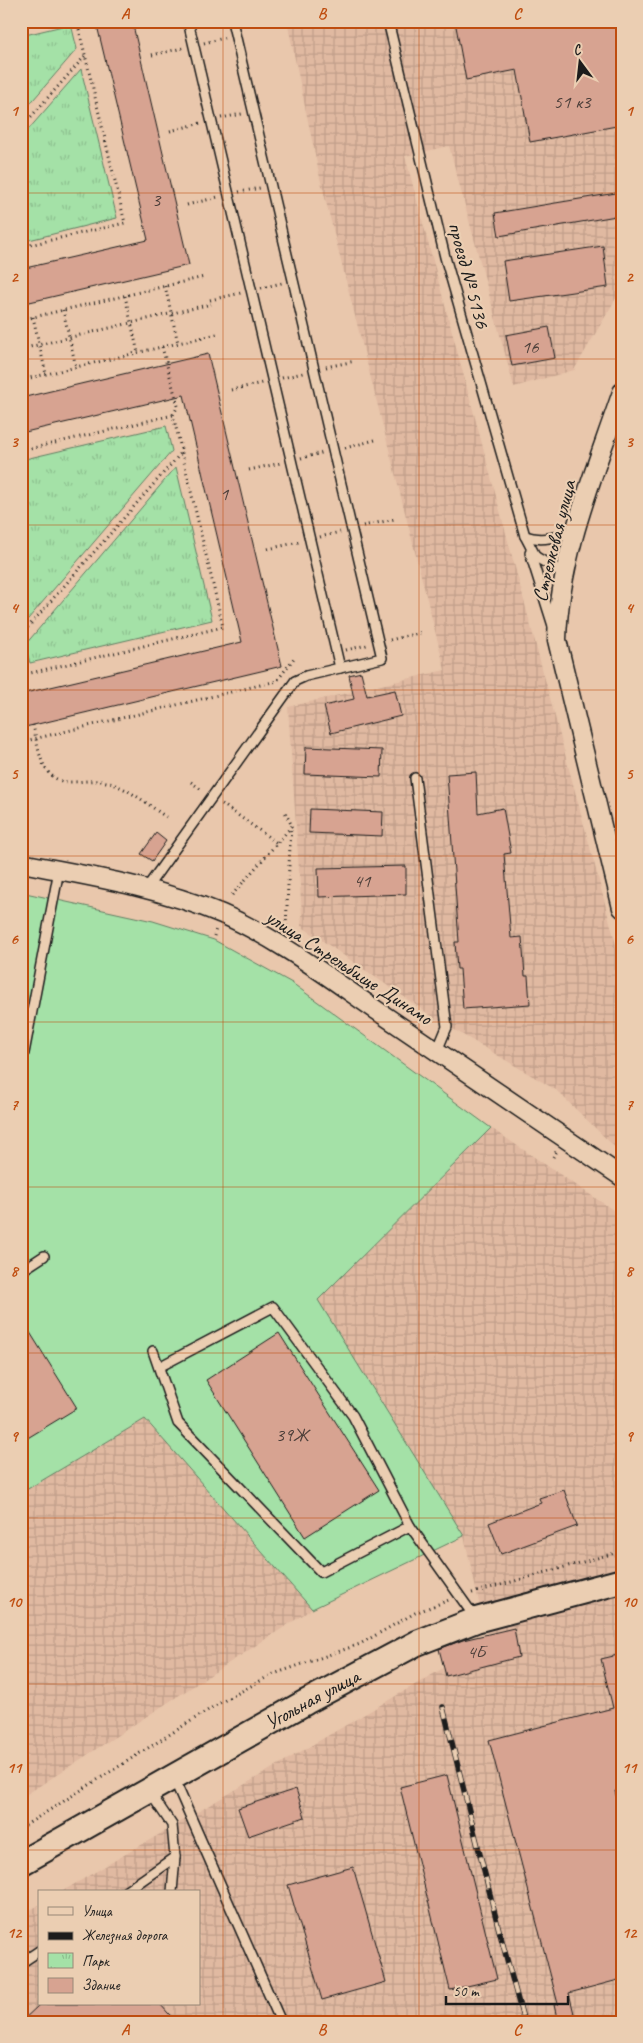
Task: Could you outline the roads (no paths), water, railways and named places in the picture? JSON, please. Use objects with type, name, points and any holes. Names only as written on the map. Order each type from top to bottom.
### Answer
[{"type":"street","name":"Стрелковая улица","points":[[621,903],[557,640],[558,614],[564,574],[577,528],[622,392]]},
{"type":"street","name":"улица Стрельбище Динамо","points":[[21,863],[146,889],[222,915],[260,933],[622,1177]]},
{"type":"street","name":"Угольная улица","points":[[21,1863],[173,1776],[417,1644],[476,1620],[622,1581]]},
{"type":"lane","points":[[188,21],[340,668]]},
{"type":"lane","points":[[146,889],[295,681],[382,658],[232,21]]},
{"type":"lane","name":"проезд № 5136","points":[[388,21],[445,257],[525,536],[557,640]]},
{"type":"lane","points":[[525,536],[535,540],[559,537],[577,528]]},
{"type":"lane","name":"проезд № 5136","points":[[525,536],[536,557],[564,574]]},
{"type":"lane","points":[[415,778],[447,1027],[437,1051]]},
{"type":"lane","points":[[21,1053],[24,1053],[59,870]]},
{"type":"lane","points":[[21,1271],[44,1256]]},
{"type":"lane","points":[[159,1368],[273,1307],[353,1416],[410,1526],[476,1620]]},
{"type":"lane","points":[[153,1351],[178,1423],[321,1572],[410,1526]]},
{"type":"lane","points":[[173,1776],[281,2022]]},
{"type":"lane","points":[[148,1790],[172,1825],[175,1857],[172,1890]]},
{"type":"lane","points":[[128,1890],[175,1857]]},
{"type":"lane","points":[[21,1963],[38,1952]]},
{"type":"railway","points":[[443,1707],[524,2022]]}]
